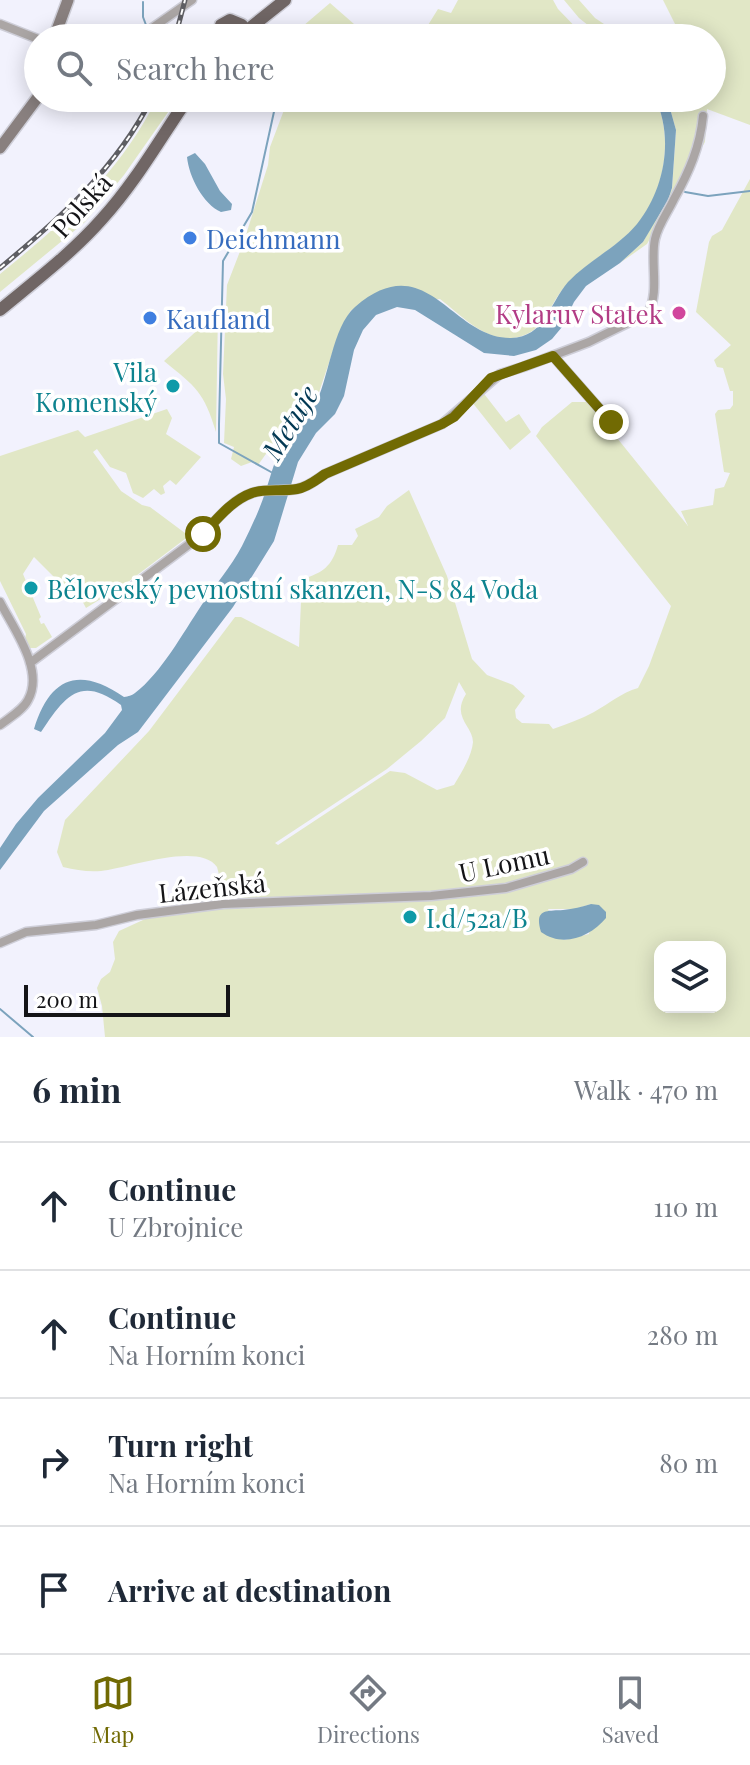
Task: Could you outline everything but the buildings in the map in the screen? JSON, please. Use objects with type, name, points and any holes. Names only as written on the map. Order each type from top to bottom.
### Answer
[{"type":"main road","points":[[57,24],[68,0]]},
{"type":"main road","points":[[254,24],[280,4]]},
{"type":"main road","points":[[0,148],[27,112]]},
{"type":"main road","name":"Polská","points":[[0,310],[101,221],[178,112]]},
{"type":"street","points":[[158,24],[192,0]]},
{"type":"street","points":[[1,26],[24,34]]},
{"type":"street","points":[[30,663],[203,534],[227,509],[247,495],[260,491],[298,489],[325,474],[442,424],[454,417],[491,378],[589,342],[648,313],[653,305],[651,258],[656,234],[692,165],[703,116]]},
{"type":"street","points":[[553,356],[611,422]]},
{"type":"street","points":[[0,602],[30,663],[33,677],[27,702],[0,725]]},
{"type":"street","name":"U Lomu","points":[[431,896],[506,888],[571,869],[583,862]]},
{"type":"street","name":"Lázeňská","points":[[0,943],[26,932],[96,925],[137,915],[223,904],[431,896]]},
{"type":"green space","points":[[458,0],[553,0],[572,24],[429,24],[438,9],[451,13]]},
{"type":"green space","points":[[564,0],[579,0],[604,24],[586,24]]},
{"type":"green space","points":[[663,0],[750,0],[750,125],[715,112],[726,112],[726,24],[675,24]]},
{"type":"green space","points":[[330,3],[354,24],[305,24]]},
{"type":"green space","points":[[150,112],[168,112],[124,175],[85,222],[0,292],[0,274],[89,195]]},
{"type":"green space","points":[[283,112],[661,112],[665,146],[660,180],[647,211],[620,241],[575,276],[533,331],[513,338],[492,335],[474,326],[440,299],[351,310],[338,336],[313,410],[283,444],[276,440],[258,465],[252,462],[241,466],[231,459],[234,447],[224,443],[227,285],[268,165],[270,147]]},
{"type":"green space","points":[[671,112],[707,112],[705,142],[647,244],[620,263],[643,242],[672,189],[676,130]]},
{"type":"green space","points":[[750,179],[750,1037],[105,1037],[97,988],[101,979],[110,972],[115,959],[113,942],[119,931],[191,898],[220,878],[217,867],[195,856],[161,858],[101,871],[63,867],[57,852],[65,820],[149,731],[235,617],[241,617],[299,647],[302,579],[326,568],[338,545],[352,545],[358,536],[355,529],[379,517],[387,506],[409,490],[447,576],[472,659],[487,675],[513,685],[525,696],[515,710],[516,718],[522,723],[549,724],[553,729],[589,715],[638,688],[671,606],[536,436],[542,427],[572,402],[588,402],[688,526],[681,511],[713,505],[715,489],[724,487],[730,473],[724,472],[715,414],[718,410],[730,409],[733,391],[730,391],[723,368],[717,367],[714,360],[731,345],[696,312],[712,236],[722,230]],"holes":[[[459,682],[466,694],[461,709],[473,742],[454,785],[437,790],[405,773],[390,771],[278,845],[275,843],[387,769],[421,741],[445,718]],[[591,904],[589,934],[564,940],[548,909],[575,909]]]},
{"type":"green space","points":[[218,311],[216,432],[198,391],[164,361]]},
{"type":"green space","points":[[482,393],[506,422],[519,414],[531,432],[510,450],[472,402]]},
{"type":"green space","points":[[167,409],[172,418],[166,434],[201,457],[176,485],[170,480],[163,486],[165,493],[161,495],[154,489],[143,498],[133,493],[126,473],[110,467],[97,449],[93,452],[121,491],[150,507],[189,536],[128,582],[86,608],[78,593],[61,596],[57,593],[58,581],[34,557],[23,574],[41,624],[44,623],[52,637],[36,648],[28,648],[26,634],[0,581],[0,456],[78,430],[85,437]]},
{"type":"water","points":[[671,112],[676,130],[672,188],[668,200],[643,242],[620,263],[586,286],[552,339],[536,350],[514,356],[484,353],[415,310],[397,307],[376,315],[363,330],[354,350],[344,396],[335,414],[316,433],[298,462],[274,541],[233,607],[138,732],[118,745],[44,811],[0,870],[0,848],[16,824],[38,798],[105,733],[122,710],[121,705],[107,696],[84,691],[66,700],[41,732],[34,729],[48,698],[68,682],[80,680],[108,687],[124,697],[130,696],[145,685],[163,664],[242,546],[280,449],[314,407],[347,316],[380,291],[401,286],[420,290],[471,325],[490,334],[511,338],[532,332],[568,282],[629,232],[647,210],[664,162],[661,113]]},
{"type":"water","points":[[195,153],[232,204],[231,210],[221,212],[214,208],[198,189],[187,157]]},
{"type":"water","points":[[599,905],[606,912],[606,918],[584,935],[567,940],[549,937],[541,932],[539,919],[543,913]]},
{"type":"waterway","points":[[143,2],[146,24]]},
{"type":"waterway","name":"Metuje","points":[[271,472],[219,443],[219,424],[223,261],[252,212],[274,112]]},
{"type":"waterway","points":[[685,192],[708,196],[750,191]]},
{"type":"waterway","points":[[0,1009],[33,1037]]},
{"type":"railway","points":[[179,24],[185,0]]},
{"type":"railway","points":[[0,268],[85,191],[122,147],[144,112]]},
{"type":"place","name":"Deichmann","points":[[190,238]]},
{"type":"place","name":"Kylaruv Statek","points":[[679,313]]},
{"type":"place","name":"Kaufland","points":[[150,318]]},
{"type":"place","name":"Vila Komenský","points":[[173,386]]},
{"type":"place","name":"Běloveský pevnostní skanzen, N-S 84 Voda","points":[[31,588]]},
{"type":"place","name":"I.d/52a/B","points":[[410,917]]},
{"type":"route","points":[[203,534],[227,509],[247,495],[308,485],[325,474],[454,417],[491,378],[553,356],[611,422]]}]
